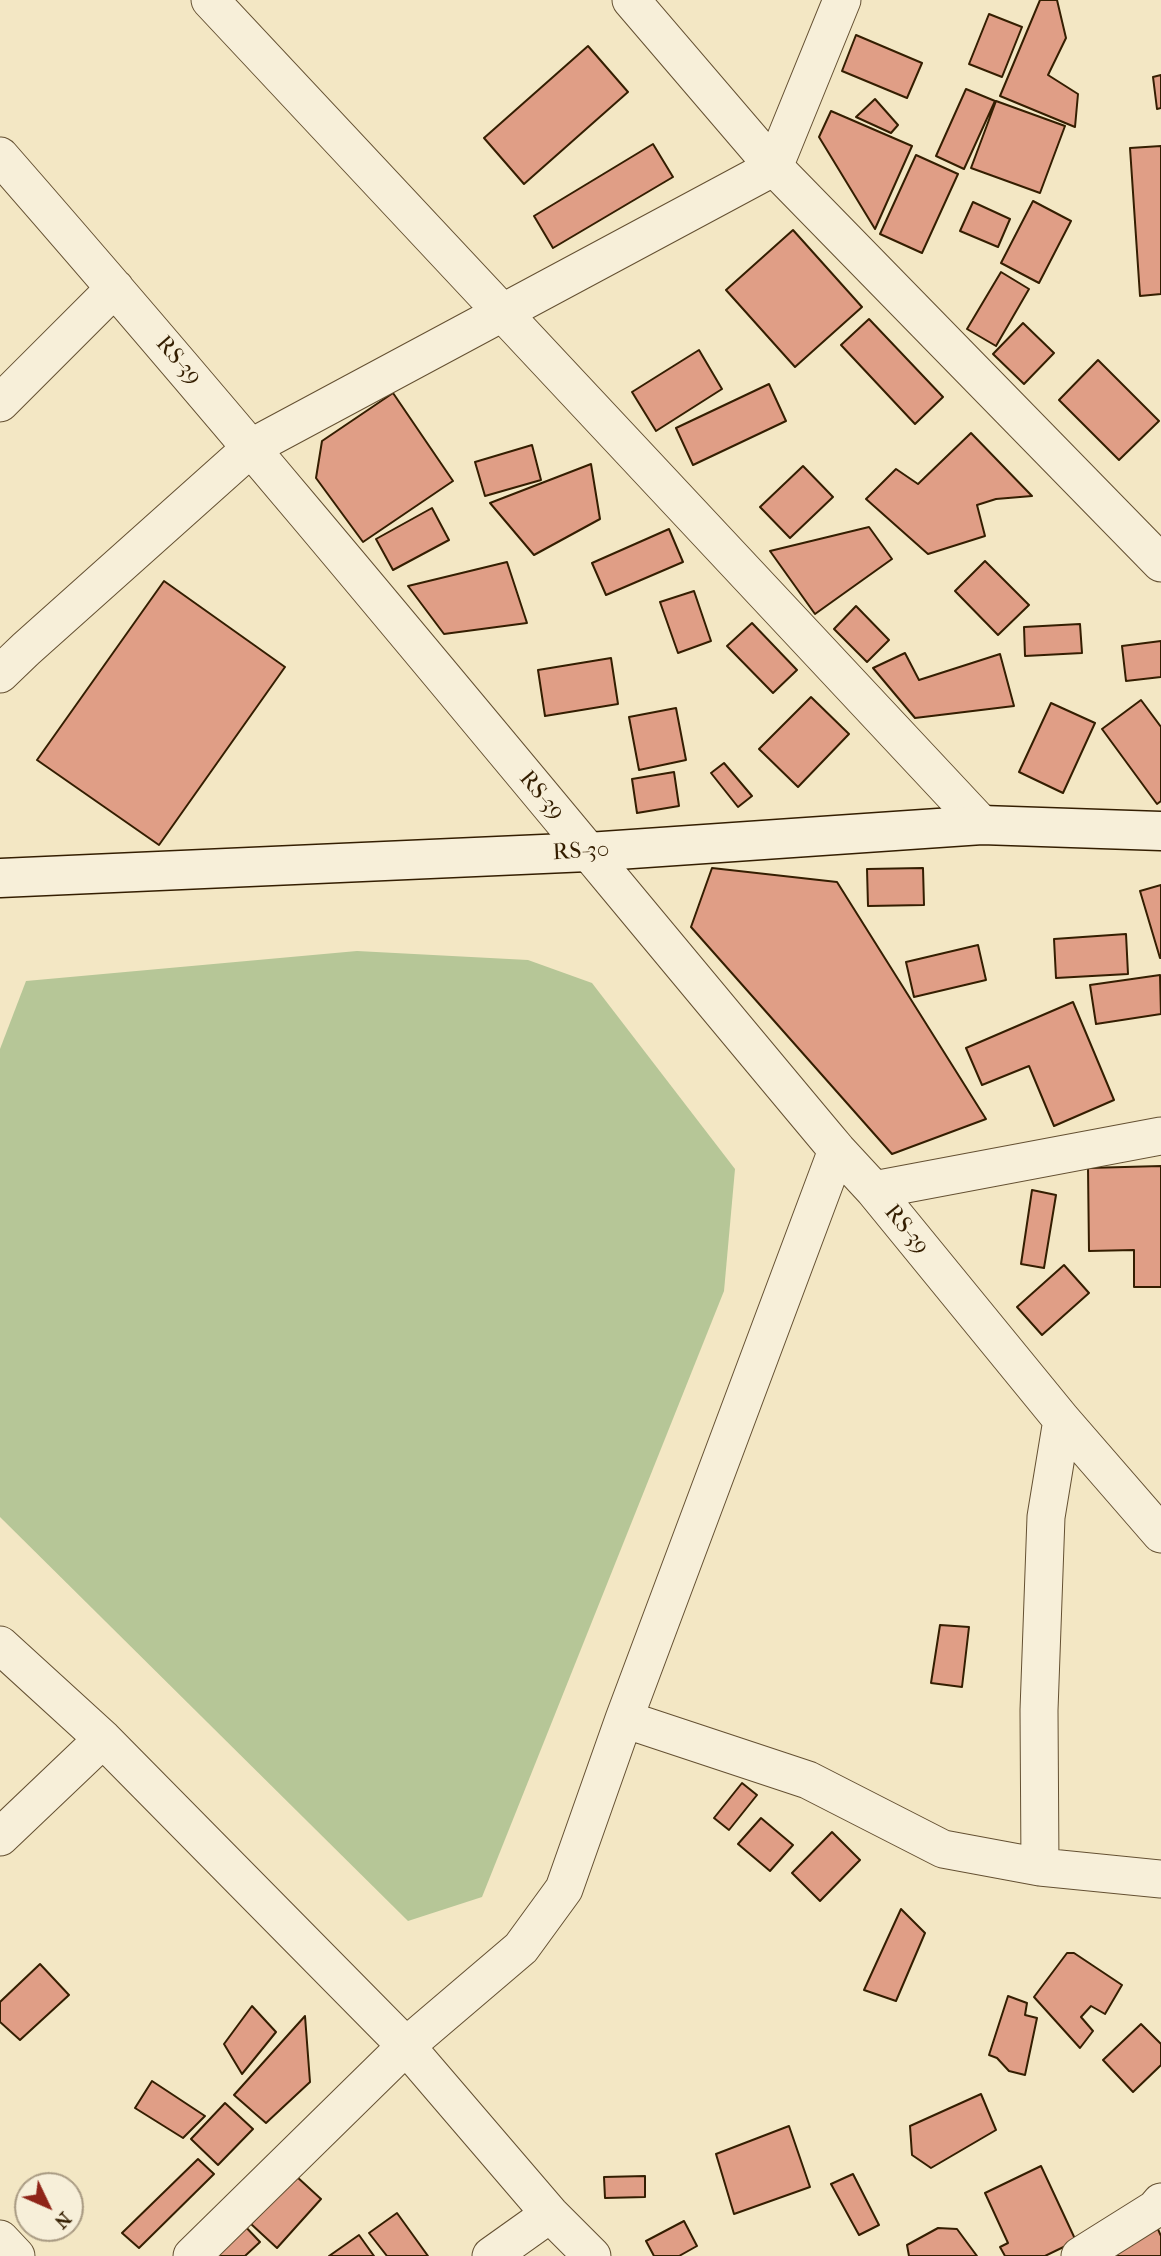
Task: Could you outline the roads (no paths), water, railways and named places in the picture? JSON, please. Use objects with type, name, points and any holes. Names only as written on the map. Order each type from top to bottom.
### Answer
[{"type":"street","points":[[210,0],[982,825]]},
{"type":"street","points":[[631,0],[774,167],[1161,563]]},
{"type":"street","points":[[0,674],[13,643],[252,447],[774,167],[842,0]]},
{"type":"street","name":"RS-39","points":[[0,156],[252,447],[837,1150],[874,1190],[1062,1420],[1161,1534]]},
{"type":"street","points":[[0,403],[115,288]]},
{"type":"street","name":"RS-30","points":[[0,878],[588,852],[982,825],[1161,831]]},
{"type":"street","points":[[874,1190],[1161,1136]]},
{"type":"street","points":[[192,2256],[405,2046],[520,1948],[564,1889],[624,1719],[837,1150]]},
{"type":"street","points":[[1040,1867],[1039,1710],[1046,1517],[1062,1420]]},
{"type":"street","points":[[0,1645],[103,1739],[405,2046],[550,2214],[592,2256]]},
{"type":"street","points":[[624,1719],[808,1780],[943,1849],[1040,1867],[1161,1879]]},
{"type":"street","points":[[0,1837],[103,1739]]},
{"type":"street","points":[[1080,2256],[1161,2202]]},
{"type":"street","points":[[491,2256],[550,2214]]},
{"type":"street","points":[[0,2239],[16,2256]]}]
